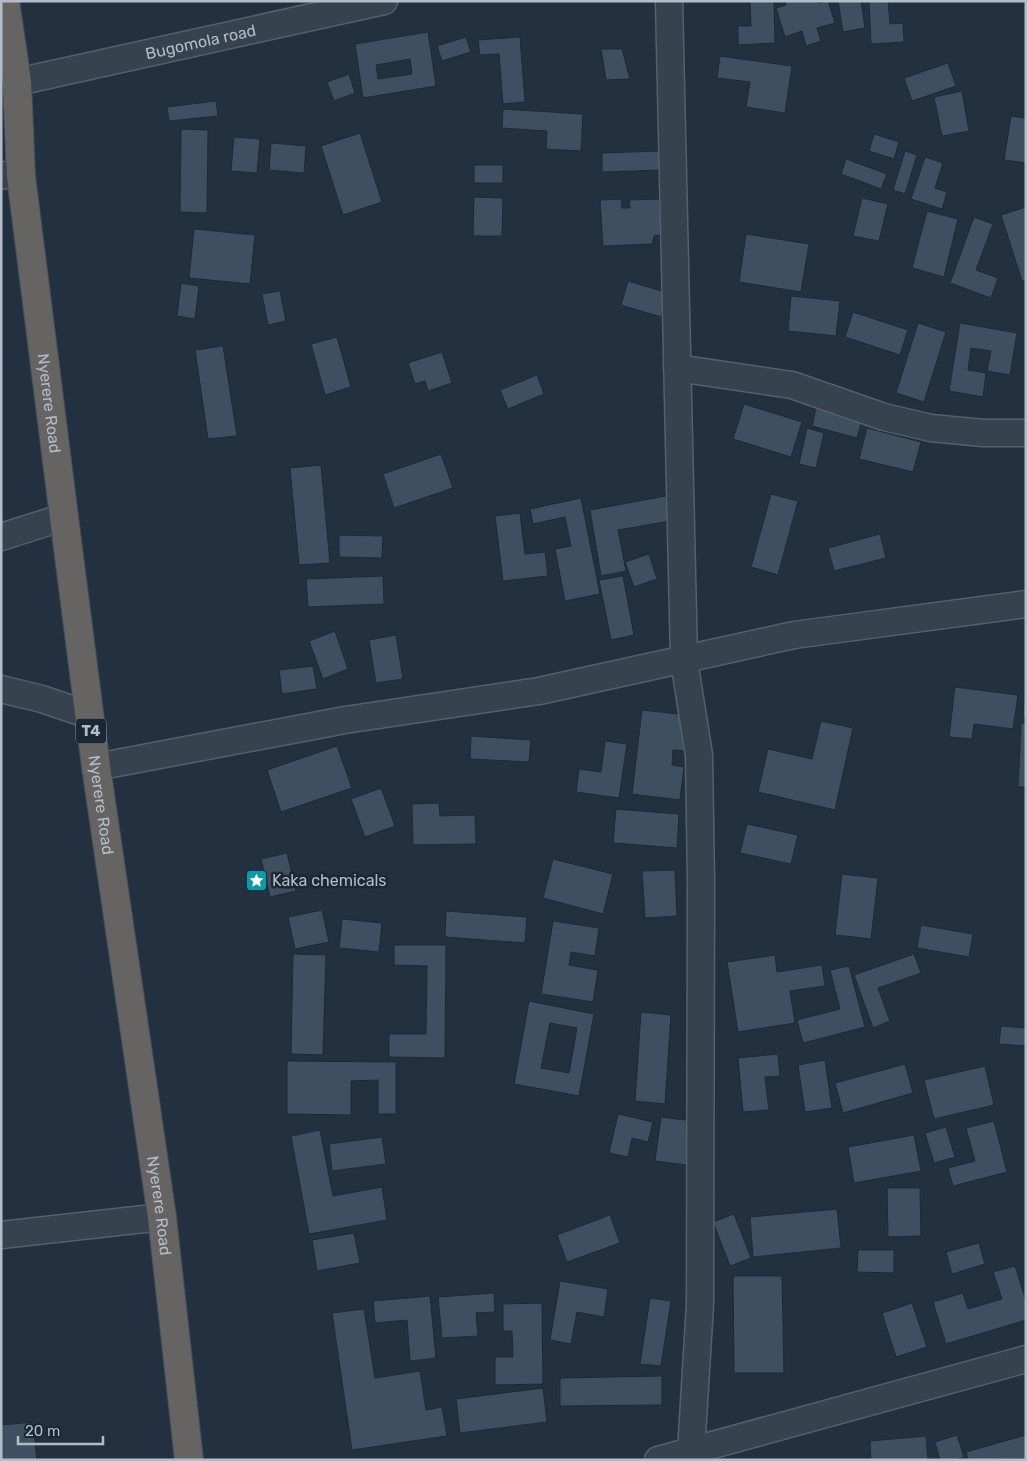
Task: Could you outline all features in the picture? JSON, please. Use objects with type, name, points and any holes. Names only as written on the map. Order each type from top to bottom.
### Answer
[{"type":"highway","name":"Nyerere Road","points":[[5,1],[17,82],[11,176],[64,517],[96,767],[162,1217],[189,1460]]},
{"type":"street","points":[[670,1],[684,661],[699,755],[701,882],[700,1304],[691,1452]]},
{"type":"street","name":"Bugomola road","points":[[17,82],[377,2]]},
{"type":"street","points":[[677,368],[792,386],[884,416],[931,428],[983,434],[1026,434]]},
{"type":"street","points":[[1,537],[64,517]]},
{"type":"street","points":[[96,767],[345,720],[539,691],[684,661],[794,635],[1026,604]]},
{"type":"street","points":[[1,689],[42,699],[89,715]]},
{"type":"street","points":[[1,1235],[162,1217]]},
{"type":"street","points":[[658,1460],[1026,1359]]},
{"type":"building","points":[[750,1],[774,1],[775,43],[738,45],[738,26],[751,26]]},
{"type":"building","points":[[785,1],[818,1],[819,3],[828,1],[835,23],[817,28],[821,41],[806,46],[802,31],[785,37],[776,8],[786,5]]},
{"type":"building","points":[[838,1],[861,1],[865,28],[843,32]]},
{"type":"building","points":[[869,1],[888,1],[890,24],[903,23],[904,42],[871,44]]},
{"type":"building","points":[[428,32],[436,86],[363,98],[355,44]],"holes":[[[410,59],[412,74],[378,79],[376,65]]]},
{"type":"building","points":[[466,37],[471,52],[442,61],[437,46]]},
{"type":"building","points":[[520,37],[525,102],[503,104],[499,54],[480,55],[478,40]]},
{"type":"building","points":[[601,49],[622,49],[630,79],[606,80]]},
{"type":"building","points":[[720,56],[792,66],[785,113],[746,107],[750,82],[717,78]]},
{"type":"building","points":[[948,63],[956,86],[912,101],[904,78]]},
{"type":"building","points":[[349,74],[355,93],[334,101],[327,82]]},
{"type":"building","points":[[962,91],[969,131],[942,136],[934,97]]},
{"type":"building","points":[[216,101],[218,116],[169,121],[167,107]]},
{"type":"building","points":[[503,109],[583,114],[581,151],[546,149],[547,131],[502,128]]},
{"type":"building","points":[[1011,116],[1026,118],[1026,163],[1004,160]]},
{"type":"building","points":[[181,129],[208,130],[207,213],[180,212]]},
{"type":"building","points":[[360,133],[382,202],[343,215],[321,146]]},
{"type":"building","points":[[874,134],[899,142],[894,159],[869,151]]},
{"type":"building","points":[[234,137],[260,139],[257,173],[231,171]]},
{"type":"building","points":[[271,143],[306,146],[304,173],[269,170]]},
{"type":"building","points":[[662,151],[663,170],[602,172],[602,153]]},
{"type":"building","points":[[905,151],[917,155],[905,194],[893,190]]},
{"type":"building","points":[[925,157],[943,163],[935,188],[947,192],[942,209],[911,199]]},
{"type":"building","points":[[846,159],[887,174],[881,189],[841,174]]},
{"type":"building","points":[[474,165],[503,165],[503,183],[474,183]]},
{"type":"building","points":[[474,197],[503,198],[502,236],[473,236]]},
{"type":"building","points":[[862,198],[888,204],[879,241],[853,236]]},
{"type":"building","points":[[621,199],[622,208],[630,208],[629,200],[659,199],[663,234],[654,236],[652,244],[603,246],[600,200]]},
{"type":"building","points":[[1026,207],[1026,280],[1022,281],[1001,215]]},
{"type":"building","points":[[927,211],[958,219],[944,277],[912,268]]},
{"type":"building","points":[[974,217],[993,224],[976,270],[998,278],[991,298],[950,283]]},
{"type":"building","points":[[194,229],[255,235],[250,284],[189,278]]},
{"type":"building","points":[[746,234],[809,244],[801,292],[739,282]]},
{"type":"building","points":[[628,281],[668,293],[661,317],[621,305]]},
{"type":"building","points":[[181,283],[199,286],[195,319],[177,316]]},
{"type":"building","points":[[280,291],[286,321],[268,325],[262,294]]},
{"type":"building","points":[[791,296],[840,301],[836,336],[788,331]]},
{"type":"building","points":[[853,312],[908,330],[900,355],[845,337]]},
{"type":"building","points":[[918,323],[946,332],[924,402],[896,393]]},
{"type":"building","points":[[960,323],[1017,333],[1010,375],[987,371],[991,351],[971,348],[968,370],[986,373],[983,397],[949,391]]},
{"type":"building","points":[[337,337],[351,387],[325,395],[311,344]]},
{"type":"building","points":[[223,346],[237,436],[208,439],[195,350]]},
{"type":"building","points":[[442,352],[452,383],[428,391],[425,381],[415,384],[408,363]]},
{"type":"building","points":[[537,375],[544,394],[508,409],[500,390]]},
{"type":"building","points":[[744,404],[802,422],[791,457],[733,439]]},
{"type":"building","points":[[816,408],[862,421],[857,438],[812,426]]},
{"type":"building","points":[[807,428],[824,433],[816,468],[799,464]]},
{"type":"building","points":[[867,428],[921,442],[913,472],[859,459]]},
{"type":"building","points":[[441,454],[453,488],[394,508],[383,474]]},
{"type":"building","points":[[321,465],[330,563],[299,565],[290,468]]},
{"type":"building","points":[[771,494],[798,501],[778,575],[751,567]]},
{"type":"building","points":[[666,496],[670,521],[618,530],[626,571],[601,576],[590,510]]},
{"type":"building","points":[[581,498],[600,594],[565,601],[555,549],[571,546],[565,517],[533,524],[530,509]]},
{"type":"building","points":[[520,513],[525,554],[545,552],[548,576],[503,581],[495,516]]},
{"type":"building","points":[[880,534],[886,558],[834,571],[828,548]]},
{"type":"building","points":[[339,535],[383,536],[382,558],[339,557]]},
{"type":"building","points":[[649,554],[657,579],[634,587],[625,562]]},
{"type":"building","points":[[383,576],[384,604],[308,607],[306,579]]},
{"type":"building","points":[[623,576],[634,635],[611,640],[599,580]]},
{"type":"building","points":[[335,631],[348,669],[323,679],[309,641]]},
{"type":"building","points":[[396,635],[403,679],[376,683],[369,640]]},
{"type":"building","points":[[313,666],[317,689],[282,694],[279,670]]},
{"type":"building","points":[[1025,683],[1026,718],[1023,718]]},
{"type":"building","points":[[955,687],[1018,695],[1013,729],[974,724],[972,739],[949,737]]},
{"type":"building","points":[[642,710],[688,715],[684,751],[673,750],[672,765],[684,767],[680,800],[632,794]]},
{"type":"building","points":[[821,721],[853,728],[835,810],[758,792],[768,749],[812,759]]},
{"type":"building","points":[[1021,723],[1026,723],[1026,787],[1018,787]]},
{"type":"building","points":[[471,736],[531,740],[529,762],[470,759]]},
{"type":"building","points":[[605,741],[627,744],[619,798],[576,792],[579,769],[601,772]]},
{"type":"building","points":[[337,746],[352,788],[281,812],[267,770]]},
{"type":"building","points":[[381,788],[395,826],[365,837],[351,799]]},
{"type":"building","points":[[439,803],[440,816],[475,815],[476,844],[413,845],[412,804]]},
{"type":"building","points":[[616,809],[679,814],[677,848],[613,843]]},
{"type":"building","points":[[747,824],[798,835],[791,864],[740,853]]},
{"type":"building","points":[[287,853],[296,891],[270,897],[261,859]]},
{"type":"building","points":[[553,859],[613,874],[603,914],[543,898]]},
{"type":"building","points":[[675,870],[677,916],[645,918],[642,871]]},
{"type":"building","points":[[842,874],[878,878],[871,939],[835,935]]},
{"type":"building","points":[[322,910],[329,942],[295,949],[288,917]]},
{"type":"building","points":[[446,911],[527,917],[525,943],[445,937]]},
{"type":"building","points":[[342,919],[382,923],[379,952],[339,948]]},
{"type":"building","points":[[553,921],[599,928],[595,956],[571,952],[569,965],[598,970],[593,1002],[541,994]]},
{"type":"building","points":[[921,925],[973,934],[969,957],[917,948]]},
{"type":"building","points":[[394,945],[446,945],[445,1058],[389,1057],[389,1034],[426,1034],[427,966],[394,965]]},
{"type":"building","points":[[293,954],[326,955],[323,1055],[291,1054]]},
{"type":"building","points":[[914,954],[921,973],[878,988],[890,1021],[873,1028],[854,975]]},
{"type":"building","points":[[775,955],[777,972],[822,965],[825,986],[790,991],[795,1023],[738,1032],[727,962]]},
{"type":"building","points":[[849,966],[865,1027],[803,1043],[797,1020],[840,1009],[830,970]]},
{"type":"building","points":[[529,1001],[594,1014],[579,1096],[514,1084]],"holes":[[[550,1023],[577,1028],[569,1073],[541,1068]]]},
{"type":"building","points":[[641,1012],[671,1015],[665,1104],[635,1101]]},
{"type":"building","points":[[1001,1026],[1026,1028],[1026,1046],[999,1044]]},
{"type":"building","points":[[778,1054],[780,1076],[765,1077],[769,1110],[743,1112],[738,1058]]},
{"type":"building","points":[[825,1060],[832,1108],[805,1112],[798,1065]]},
{"type":"building","points":[[287,1061],[396,1062],[396,1114],[378,1114],[378,1080],[351,1081],[351,1115],[287,1114]]},
{"type":"building","points":[[905,1064],[913,1093],[843,1113],[835,1083]]},
{"type":"building","points":[[985,1066],[994,1105],[934,1119],[924,1080]]},
{"type":"building","points":[[618,1114],[653,1122],[648,1142],[632,1138],[628,1157],[609,1153]]},
{"type":"building","points":[[661,1117],[693,1121],[687,1165],[655,1161]]},
{"type":"building","points":[[994,1121],[1007,1172],[953,1186],[948,1168],[975,1161],[966,1128]]},
{"type":"building","points":[[946,1127],[955,1157],[934,1163],[925,1133]]},
{"type":"building","points":[[320,1130],[333,1196],[382,1187],[387,1220],[309,1234],[291,1136]]},
{"type":"building","points":[[914,1135],[921,1171],[854,1183],[848,1147]]},
{"type":"building","points":[[382,1137],[386,1164],[332,1171],[329,1144]]},
{"type":"building","points":[[887,1188],[920,1188],[921,1236],[888,1237]]},
{"type":"building","points":[[837,1209],[841,1248],[753,1257],[750,1217]]},
{"type":"building","points":[[734,1214],[751,1258],[730,1266],[713,1222]]},
{"type":"building","points":[[610,1215],[620,1243],[567,1262],[557,1235]]},
{"type":"building","points":[[354,1233],[360,1263],[317,1271],[312,1240]]},
{"type":"building","points":[[979,1243],[985,1264],[952,1274],[946,1252]]},
{"type":"building","points":[[858,1250],[894,1250],[894,1273],[857,1272]]},
{"type":"building","points":[[1015,1266],[1026,1301],[1026,1320],[946,1344],[933,1302],[963,1293],[968,1309],[1002,1299],[993,1272]]},
{"type":"building","points":[[733,1276],[782,1276],[784,1373],[734,1373]]},
{"type":"building","points":[[560,1281],[608,1289],[604,1317],[577,1312],[571,1344],[550,1340]]},
{"type":"building","points":[[494,1293],[495,1312],[476,1313],[478,1336],[442,1338],[438,1297]]},
{"type":"building","points":[[430,1296],[436,1358],[410,1361],[407,1320],[375,1323],[373,1301]]},
{"type":"building","points":[[650,1298],[671,1301],[661,1366],[640,1364]]},
{"type":"building","points":[[542,1303],[543,1384],[495,1385],[495,1357],[513,1357],[512,1331],[503,1331],[503,1304]]},
{"type":"building","points":[[912,1303],[927,1347],[896,1357],[882,1313]]},
{"type":"building","points":[[364,1309],[375,1378],[420,1371],[426,1410],[442,1407],[447,1436],[352,1450],[332,1313]]},
{"type":"building","points":[[662,1376],[662,1405],[560,1406],[560,1378]]},
{"type":"building","points":[[543,1388],[547,1422],[460,1433],[456,1399]]},
{"type":"building","points":[[33,1422],[37,1460],[1,1460],[1,1425]]},
{"type":"building","points":[[957,1435],[964,1457],[956,1460],[940,1460],[935,1442]]},
{"type":"building","points":[[1026,1435],[1026,1459],[968,1460],[966,1452]]},
{"type":"building","points":[[926,1436],[928,1460],[871,1460],[870,1441]]},
{"type":"place","name":"Kaka chemicals","points":[[256,880]]}]
